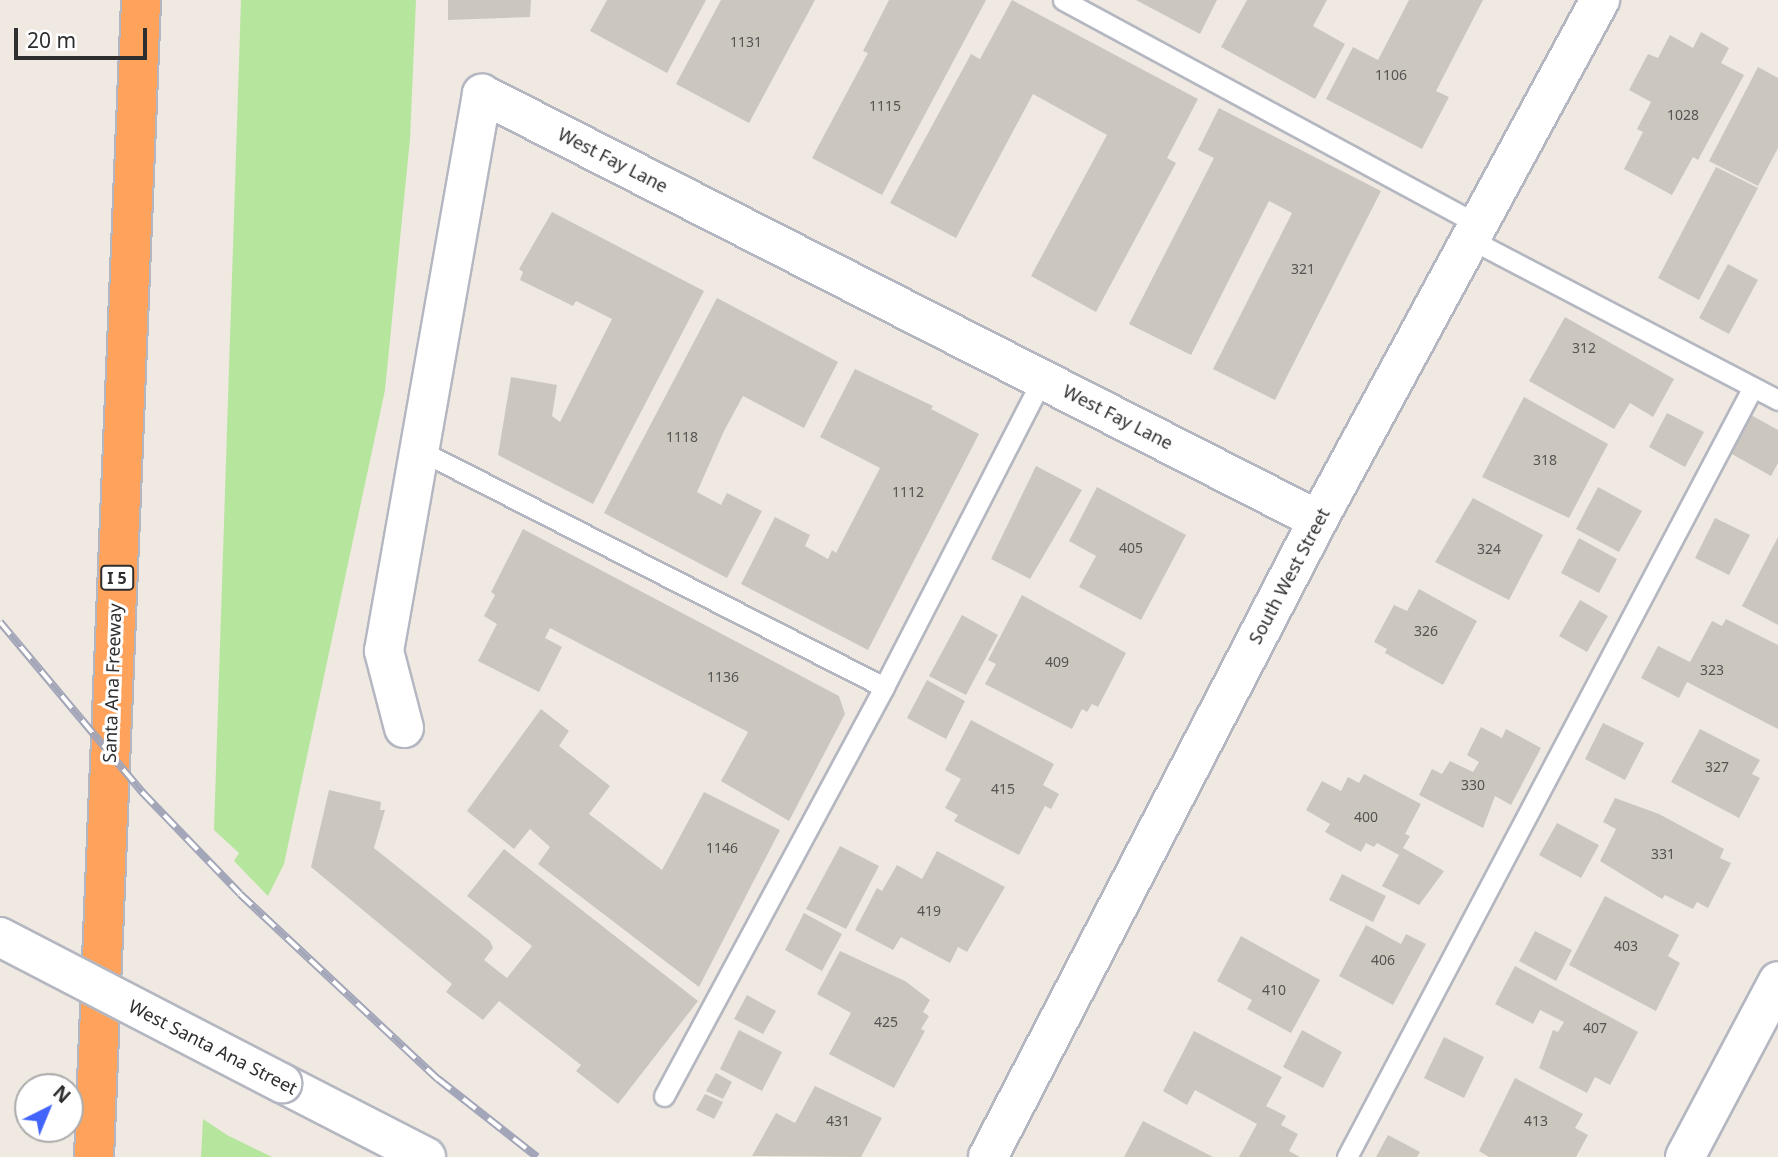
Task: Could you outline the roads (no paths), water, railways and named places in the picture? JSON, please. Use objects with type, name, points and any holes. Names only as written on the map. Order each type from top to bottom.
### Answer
[{"type":"highway","name":"Santa Ana Freeway","points":[[94,1157],[141,0]]},
{"type":"street","name":"South West Street","points":[[988,1157],[1318,520],[1600,0]]},
{"type":"street","name":"West Fay Lane","points":[[404,728],[384,651],[482,94],[1318,520]]},
{"type":"street","name":"West Santa Ana Street","points":[[0,937],[426,1157]]},
{"type":"street","points":[[1685,1157],[1778,981]]},
{"type":"lane","points":[[1063,0],[1778,400]]},
{"type":"lane","points":[[664,1096],[884,687],[1042,379]]},
{"type":"lane","points":[[1347,1157],[1753,387]]},
{"type":"lane","points":[[419,450],[884,687]]},
{"type":"railway","points":[[0,622],[142,792],[240,894],[438,1079],[537,1157]]}]
